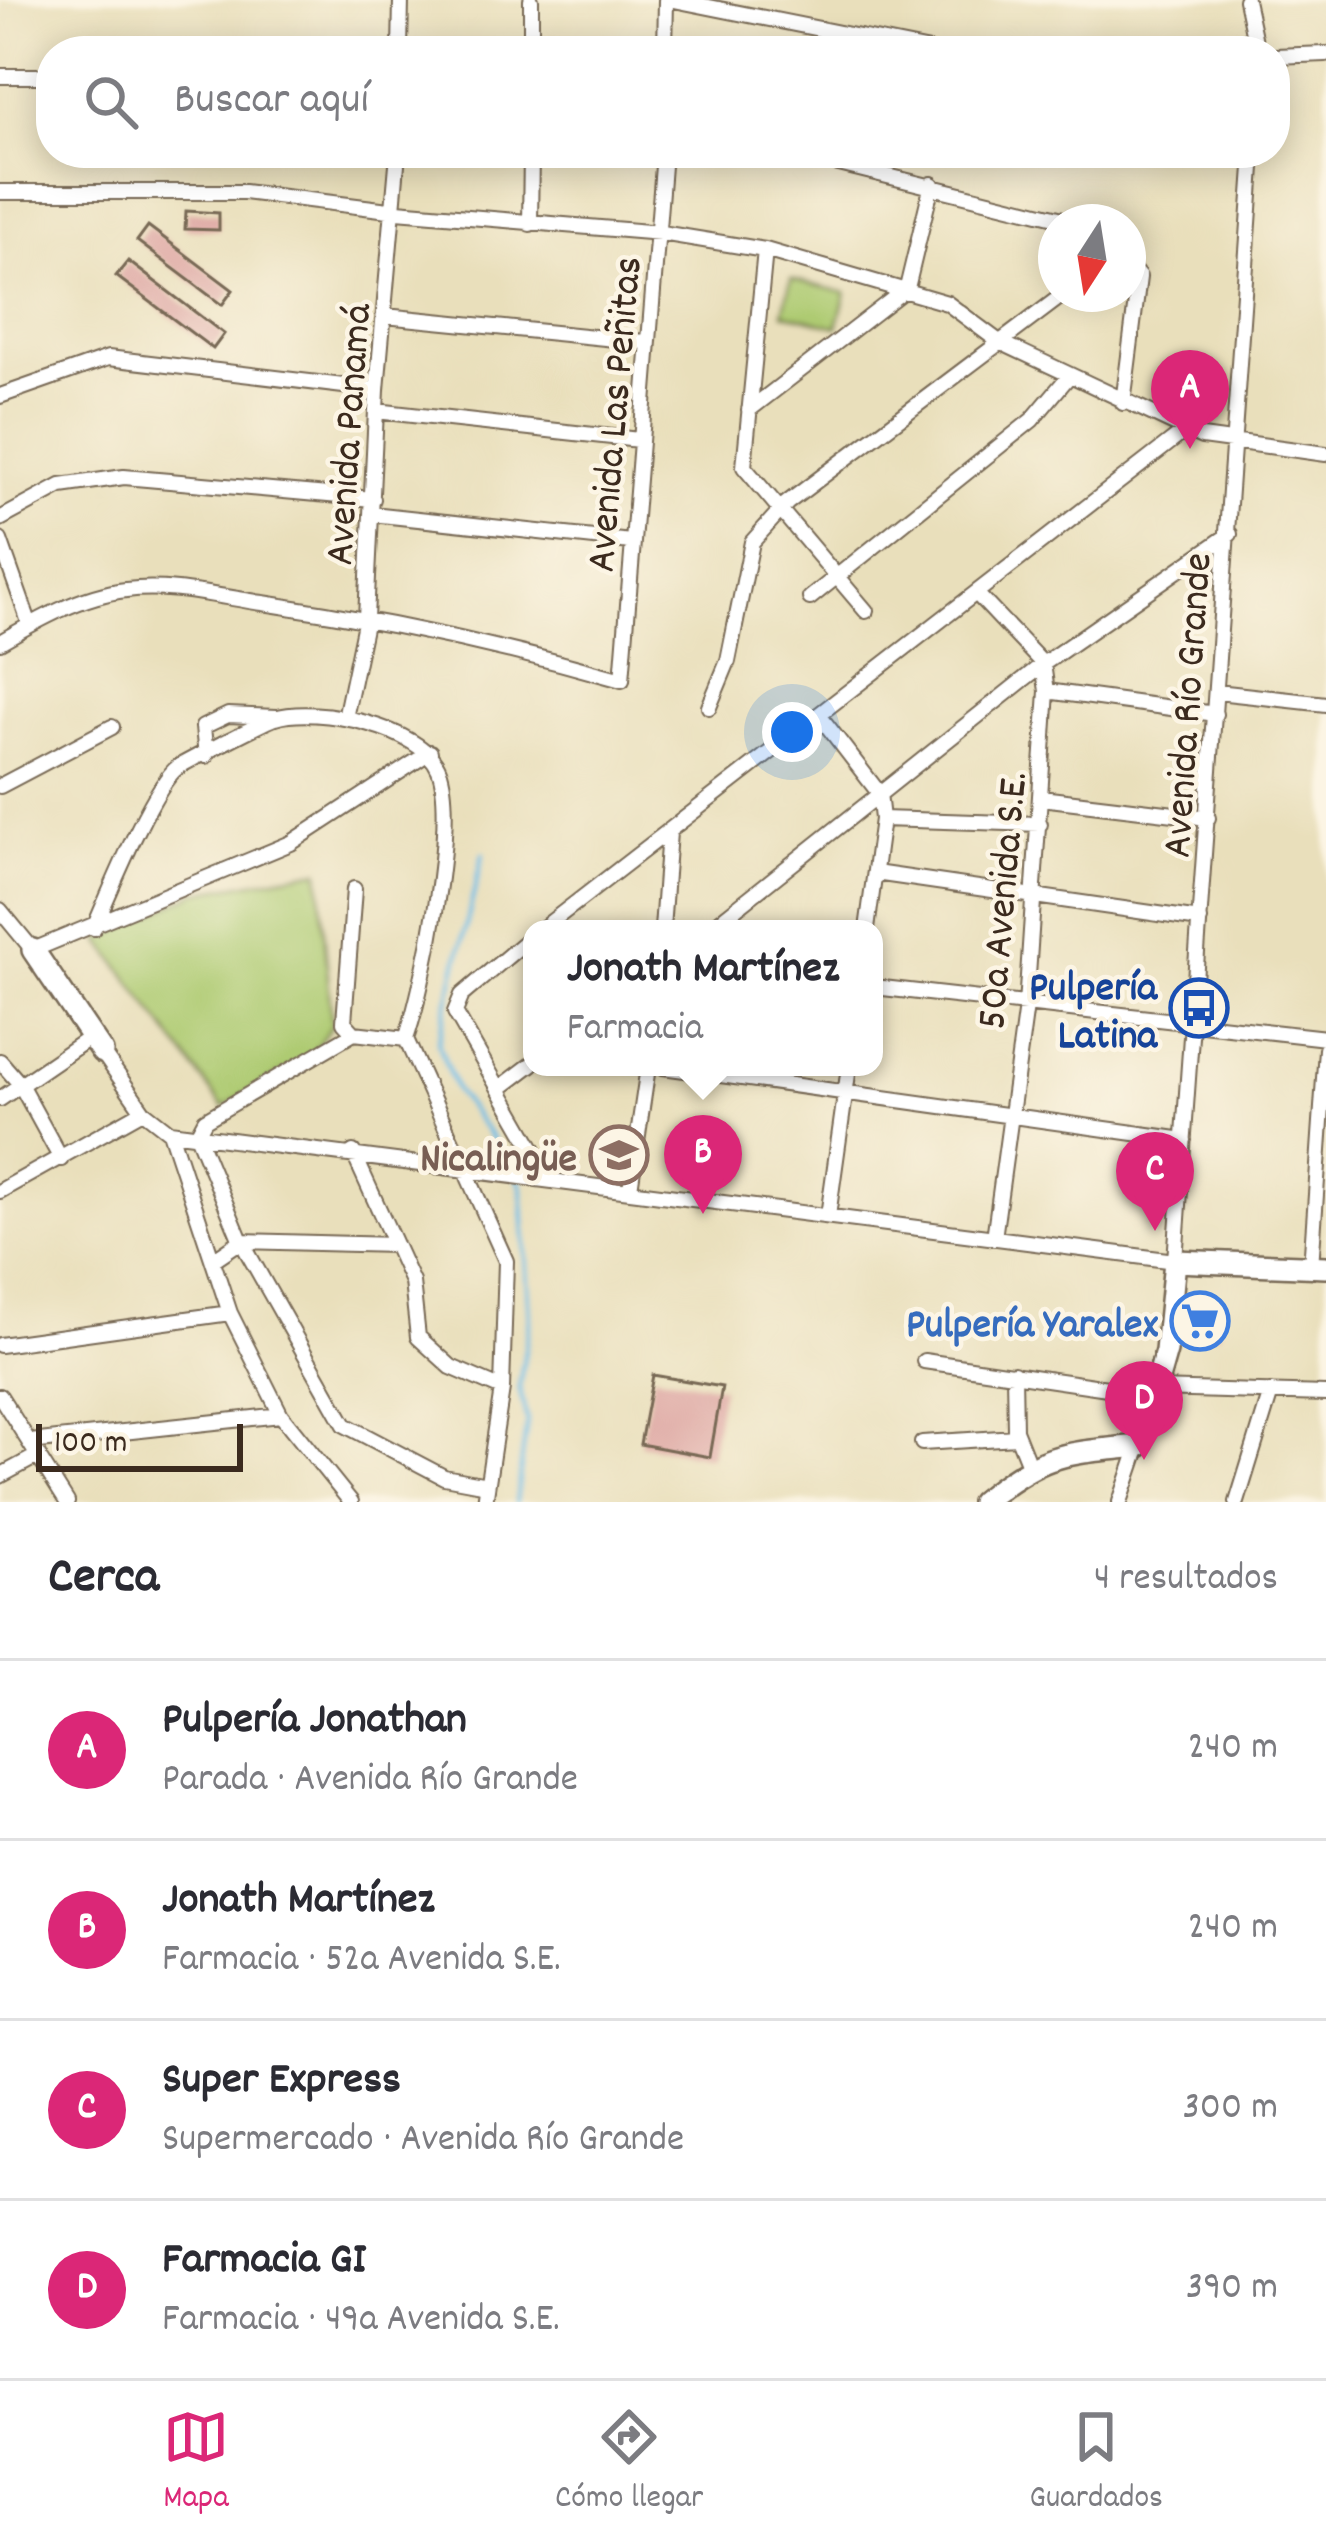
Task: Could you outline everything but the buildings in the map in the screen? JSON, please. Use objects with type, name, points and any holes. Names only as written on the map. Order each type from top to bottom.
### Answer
[{"type":"street","points":[[400,36],[401,0]]},
{"type":"street","points":[[531,0],[531,36]]},
{"type":"street","points":[[666,36],[670,0],[854,36]]},
{"type":"street","points":[[1246,0],[1254,36]]},
{"type":"street","points":[[1290,55],[1326,54]]},
{"type":"street","points":[[0,76],[36,76]]},
{"type":"street","name":"Avenida Panamá","points":[[345,718],[367,618],[377,390],[398,168]]},
{"type":"street","points":[[530,224],[531,168]]},
{"type":"street","name":"Avenida Las Peñitas","points":[[367,618],[520,651],[622,680],[645,342],[662,233],[664,168]]},
{"type":"street","points":[[861,168],[1038,212]]},
{"type":"street","name":"Avenida Río Grande","points":[[1175,1261],[1253,168]]},
{"type":"street","points":[[749,410],[907,288],[932,184]]},
{"type":"street","points":[[0,192],[244,192],[397,211],[662,233],[765,250],[947,303],[998,341],[1186,430],[1235,446],[1326,454]]},
{"type":"street","points":[[765,250],[745,467],[866,610]]},
{"type":"street","points":[[709,707],[728,662],[752,542],[781,510],[1039,312]]},
{"type":"street","points":[[1123,403],[1135,312]]},
{"type":"street","points":[[385,316],[645,342]]},
{"type":"street","points":[[0,396],[108,358],[377,390]]},
{"type":"street","points":[[810,598],[1032,420],[1069,376]]},
{"type":"street","points":[[376,411],[639,440]]},
{"type":"street","points":[[554,920],[1186,430]]},
{"type":"street","points":[[0,519],[61,485],[124,477],[631,542]]},
{"type":"street","points":[[721,920],[1042,664],[1230,534]]},
{"type":"street","points":[[0,540],[30,625]]},
{"type":"street","points":[[0,643],[88,599],[128,590],[183,591],[367,618]]},
{"type":"street","points":[[976,593],[1042,664]]},
{"type":"street","name":"50a Avenida S.E.","points":[[994,1238],[1027,1006],[1047,691],[1042,664]]},
{"type":"street","points":[[1047,691],[1215,714]]},
{"type":"street","points":[[1217,692],[1326,704]]},
{"type":"street","points":[[206,757],[203,727],[229,715],[345,718],[400,734],[430,752],[442,775],[442,847],[419,1003],[406,1039],[506,1261],[502,1389],[485,1502]]},
{"type":"street","points":[[819,716],[879,793],[882,819],[868,920]]},
{"type":"street","points":[[94,928],[130,847],[176,768],[206,757],[277,717]]},
{"type":"street","points":[[0,786],[112,727]]},
{"type":"street","points":[[33,950],[291,843],[430,752]]},
{"type":"street","points":[[1041,798],[1208,818]]},
{"type":"street","points":[[882,819],[1040,824]]},
{"type":"street","points":[[663,920],[669,832]]},
{"type":"street","points":[[875,873],[1200,920]]},
{"type":"street","points":[[354,889],[344,1022],[354,1033]]},
{"type":"street","points":[[0,910],[33,950],[142,1112],[170,1132],[1175,1261],[1318,1267],[1326,1049]]},
{"type":"street","points":[[523,944],[462,995],[455,1012],[537,1155],[540,1176]]},
{"type":"street","points":[[883,988],[1326,1038]]},
{"type":"street","points":[[197,1135],[205,1120],[354,1033],[406,1039]]},
{"type":"street","points":[[0,1099],[97,1044]]},
{"type":"street","points":[[0,1061],[20,1084],[61,1159]]},
{"type":"street","points":[[499,1088],[523,1071]]},
{"type":"street","points":[[630,1190],[647,1076]]},
{"type":"street","points":[[726,1076],[1184,1139]]},
{"type":"street","points":[[828,1216],[848,1076]]},
{"type":"street","points":[[0,1191],[142,1112]]},
{"type":"street","points":[[170,1132],[230,1313],[280,1415],[351,1502]]},
{"type":"street","points":[[197,1135],[241,1241],[345,1425],[444,1477],[487,1485]]},
{"type":"street","points":[[353,1152],[412,1282],[418,1337],[451,1367],[502,1389]]},
{"type":"street","points":[[213,1260],[241,1241],[394,1245]]},
{"type":"street","points":[[1120,1502],[1166,1351],[1175,1261]]},
{"type":"street","points":[[0,1345],[230,1313]]},
{"type":"street","points":[[924,1361],[1156,1392],[1326,1394]]},
{"type":"street","points":[[1014,1373],[1016,1437],[1029,1465]]},
{"type":"street","points":[[1237,1502],[1271,1392]]},
{"type":"street","points":[[0,1396],[67,1502]]},
{"type":"street","points":[[30,1442],[280,1415]]},
{"type":"street","points":[[922,1443],[1016,1437]]},
{"type":"street","points":[[982,1502],[1029,1465],[1049,1456],[1139,1446]]},
{"type":"street","points":[[0,1476],[39,1455]]},
{"type":"green space","points":[[791,279],[846,293],[837,327],[783,313]]},
{"type":"green space","points":[[319,870],[332,1025],[310,1056],[223,1107],[100,940],[197,892]]},
{"type":"waterway","points":[[483,854],[438,1043],[456,1091],[511,1163],[522,1188],[530,1319],[519,1387],[527,1421],[516,1502]]},
{"type":"place","name":"Pulpería Jonathan","points":[[1190,449]]},
{"type":"place","name":"Pulpería Latina","points":[[1199,1008]]},
{"type":"place","name":"Nicalingüe","points":[[619,1155]]},
{"type":"place","name":"Jonath Martínez","points":[[703,1214]]},
{"type":"place","name":"Super Express","points":[[1155,1231]]},
{"type":"place","name":"Pulpería Yaralex","points":[[1200,1321]]},
{"type":"place","name":"Farmacia GI","points":[[1144,1460]]}]
